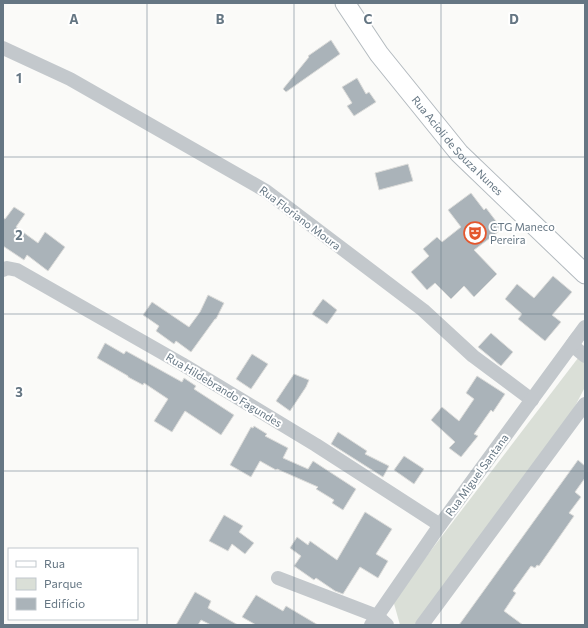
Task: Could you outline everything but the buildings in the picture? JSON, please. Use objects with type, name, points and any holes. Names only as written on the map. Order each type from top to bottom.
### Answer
[{"type":"street","name":"Rua Acioli de Souza Nunes","points":[[345,3],[379,54],[459,153],[585,274]]},
{"type":"street","name":"Rua Floriano Moura","points":[[3,48],[70,79],[266,191],[423,310],[472,356],[532,400]]},
{"type":"street","name":"Rua Hildebrando Fagundes","points":[[3,270],[7,268],[18,270],[182,364],[316,445],[440,525]]},
{"type":"street","name":"Rua Miguel Santana","points":[[378,622],[440,525],[585,327]]},
{"type":"street","points":[[585,327],[572,345],[585,356]]},
{"type":"street","points":[[422,625],[585,404]]},
{"type":"street","points":[[278,578],[378,622]]},
{"type":"green space","points":[[578,358],[585,363],[584,389],[571,414],[418,625],[400,625],[393,600]]},
{"type":"place","name":"CTG Maneco Pereira","points":[[475,233]]}]
